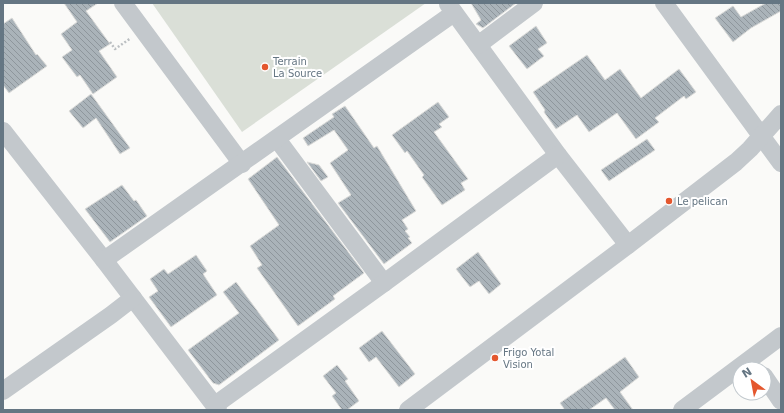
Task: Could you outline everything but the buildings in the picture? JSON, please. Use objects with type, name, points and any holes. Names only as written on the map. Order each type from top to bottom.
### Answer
[{"type":"street","points":[[123,3],[242,164]]},
{"type":"street","points":[[478,45],[534,3]]},
{"type":"street","points":[[664,3],[781,163]]},
{"type":"street","points":[[104,260],[277,139],[451,8],[558,155],[628,245]]},
{"type":"street","points":[[413,409],[736,162],[750,149],[781,114]]},
{"type":"street","points":[[5,137],[104,260],[216,407],[558,155]]},
{"type":"street","points":[[277,139],[384,283]]},
{"type":"street","points":[[3,391],[133,298]]},
{"type":"street","points":[[758,361],[781,336]]},
{"type":"street","points":[[682,410],[732,378]]},
{"type":"street","points":[[772,388],[781,401]]},
{"type":"path","points":[[110,42],[115,49],[134,36],[136,39]]},
{"type":"shaded area","name":"Terrain La Source","points":[[152,3],[426,3],[242,132]]},
{"type":"place","name":"Terrain La Source","points":[[265,67]]},
{"type":"place","name":"Le pelican","points":[[669,201]]},
{"type":"place","name":"Frigo Yotal Vision","points":[[495,358]]}]
